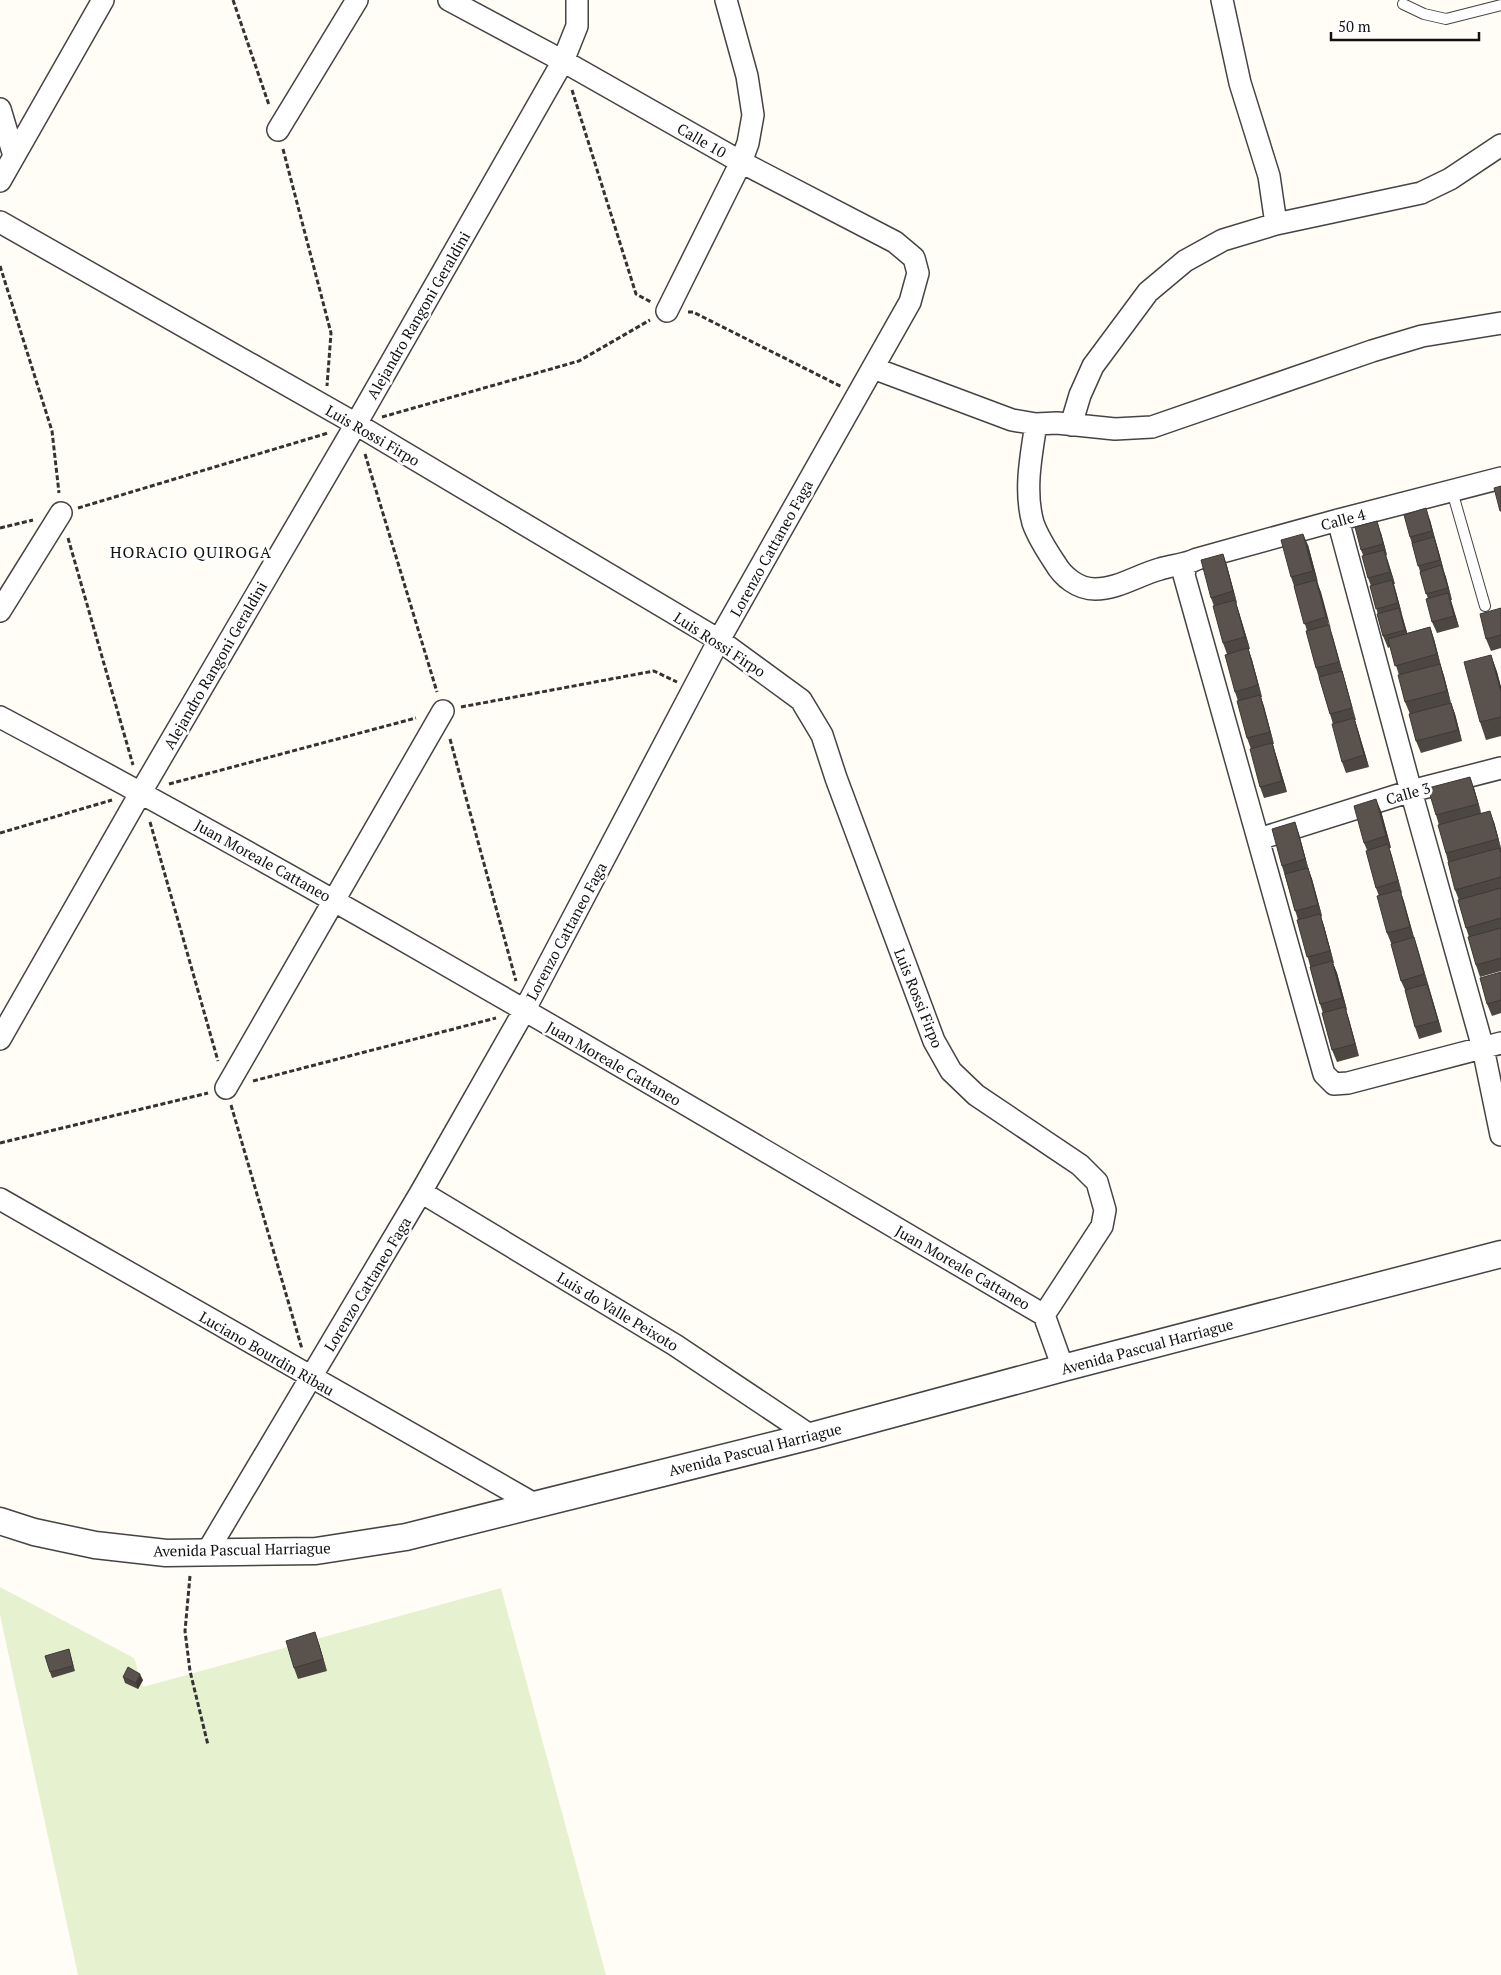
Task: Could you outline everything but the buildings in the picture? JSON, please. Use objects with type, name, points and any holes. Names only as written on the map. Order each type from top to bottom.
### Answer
[{"type":"street","points":[[0,181],[103,0]]},
{"type":"street","points":[[278,130],[357,0]]},
{"type":"street","name":"Calle 10","points":[[449,0],[563,61],[741,162],[895,242],[914,258],[918,273],[910,302]]},
{"type":"street","name":"Alejandro Rangoni Geraldini","points":[[0,1039],[141,792],[356,424],[563,61],[577,26],[577,0]]},
{"type":"street","points":[[666,310],[741,162],[748,143],[753,115],[747,76],[726,0]]},
{"type":"street","points":[[1222,0],[1240,83],[1268,176],[1276,224]]},
{"type":"street","points":[[0,108],[14,156]]},
{"type":"street","points":[[1071,425],[1080,395],[1093,366],[1148,292],[1185,261],[1223,240],[1276,224],[1421,193],[1450,179],[1501,145]]},
{"type":"street","name":"Luis Rossi Firpo","points":[[0,222],[356,424],[719,640],[801,700],[822,735],[836,778],[934,1041],[952,1071],[976,1096],[1080,1164],[1097,1182],[1105,1210],[1102,1226],[1044,1315]]},
{"type":"street","name":"Lorenzo Cattaneo Faga","points":[[203,1552],[311,1378],[421,1192],[524,1011],[719,640],[910,302]]},
{"type":"street","points":[[873,368],[1012,420],[1036,424],[1057,423],[1115,429],[1152,427],[1372,351],[1422,336],[1501,323]]},
{"type":"street","name":"Calle 4","points":[[1036,424],[1029,468],[1030,505],[1034,524],[1044,546],[1058,569],[1070,580],[1082,587],[1088,588],[1110,587],[1160,569],[1186,564],[1197,559],[1338,520],[1501,478]]},
{"type":"street","points":[[0,612],[61,513]]},
{"type":"street","points":[[1338,520],[1411,791],[1492,1046],[1501,1135]]},
{"type":"street","points":[[1186,564],[1184,574],[1324,1074],[1334,1084],[1348,1083],[1492,1046]]},
{"type":"street","points":[[226,1088],[443,711]]},
{"type":"street","name":"Juan Moreale Cattaneo","points":[[0,717],[141,792],[335,900],[1044,1315],[1063,1368]]},
{"type":"street","name":"Calle 3","points":[[1259,839],[1411,791],[1501,768]]},
{"type":"street","name":"Luis do Valle Peixoto","points":[[421,1192],[675,1345],[811,1436]]},
{"type":"street","name":"Luciano Bourdin Ribau","points":[[0,1199],[536,1505]]},
{"type":"street","name":"Avenida Pascual Harriague","points":[[0,1520],[34,1532],[95,1545],[166,1553],[316,1551],[406,1537],[811,1436],[1501,1254]]},
{"type":"lane","points":[[1403,4],[1424,14],[1446,19],[1501,6]]},
{"type":"lane","points":[[1452,491],[1486,606]]},
{"type":"path","points":[[233,0],[278,130],[331,333],[326,407]]},
{"type":"path","points":[[563,61],[636,294],[666,310],[693,312],[858,395]]},
{"type":"path","points":[[0,266],[52,431],[61,513],[311,1378]]},
{"type":"path","points":[[61,513],[356,424],[579,361],[666,310]]},
{"type":"path","points":[[0,1143],[226,1088],[524,1011],[443,711],[356,424]]},
{"type":"path","points":[[0,833],[141,792],[443,711],[654,671],[693,690]]},
{"type":"path","points":[[203,1552],[189,1578],[185,1631],[190,1671],[208,1745]]},
{"type":"green space","points":[[0,1587],[134,1658],[143,1687],[501,1588],[606,1975],[78,1975],[0,1615]]},
{"type":"district","name":"HORACIO QUIROGA","points":[[191,552]]}]
